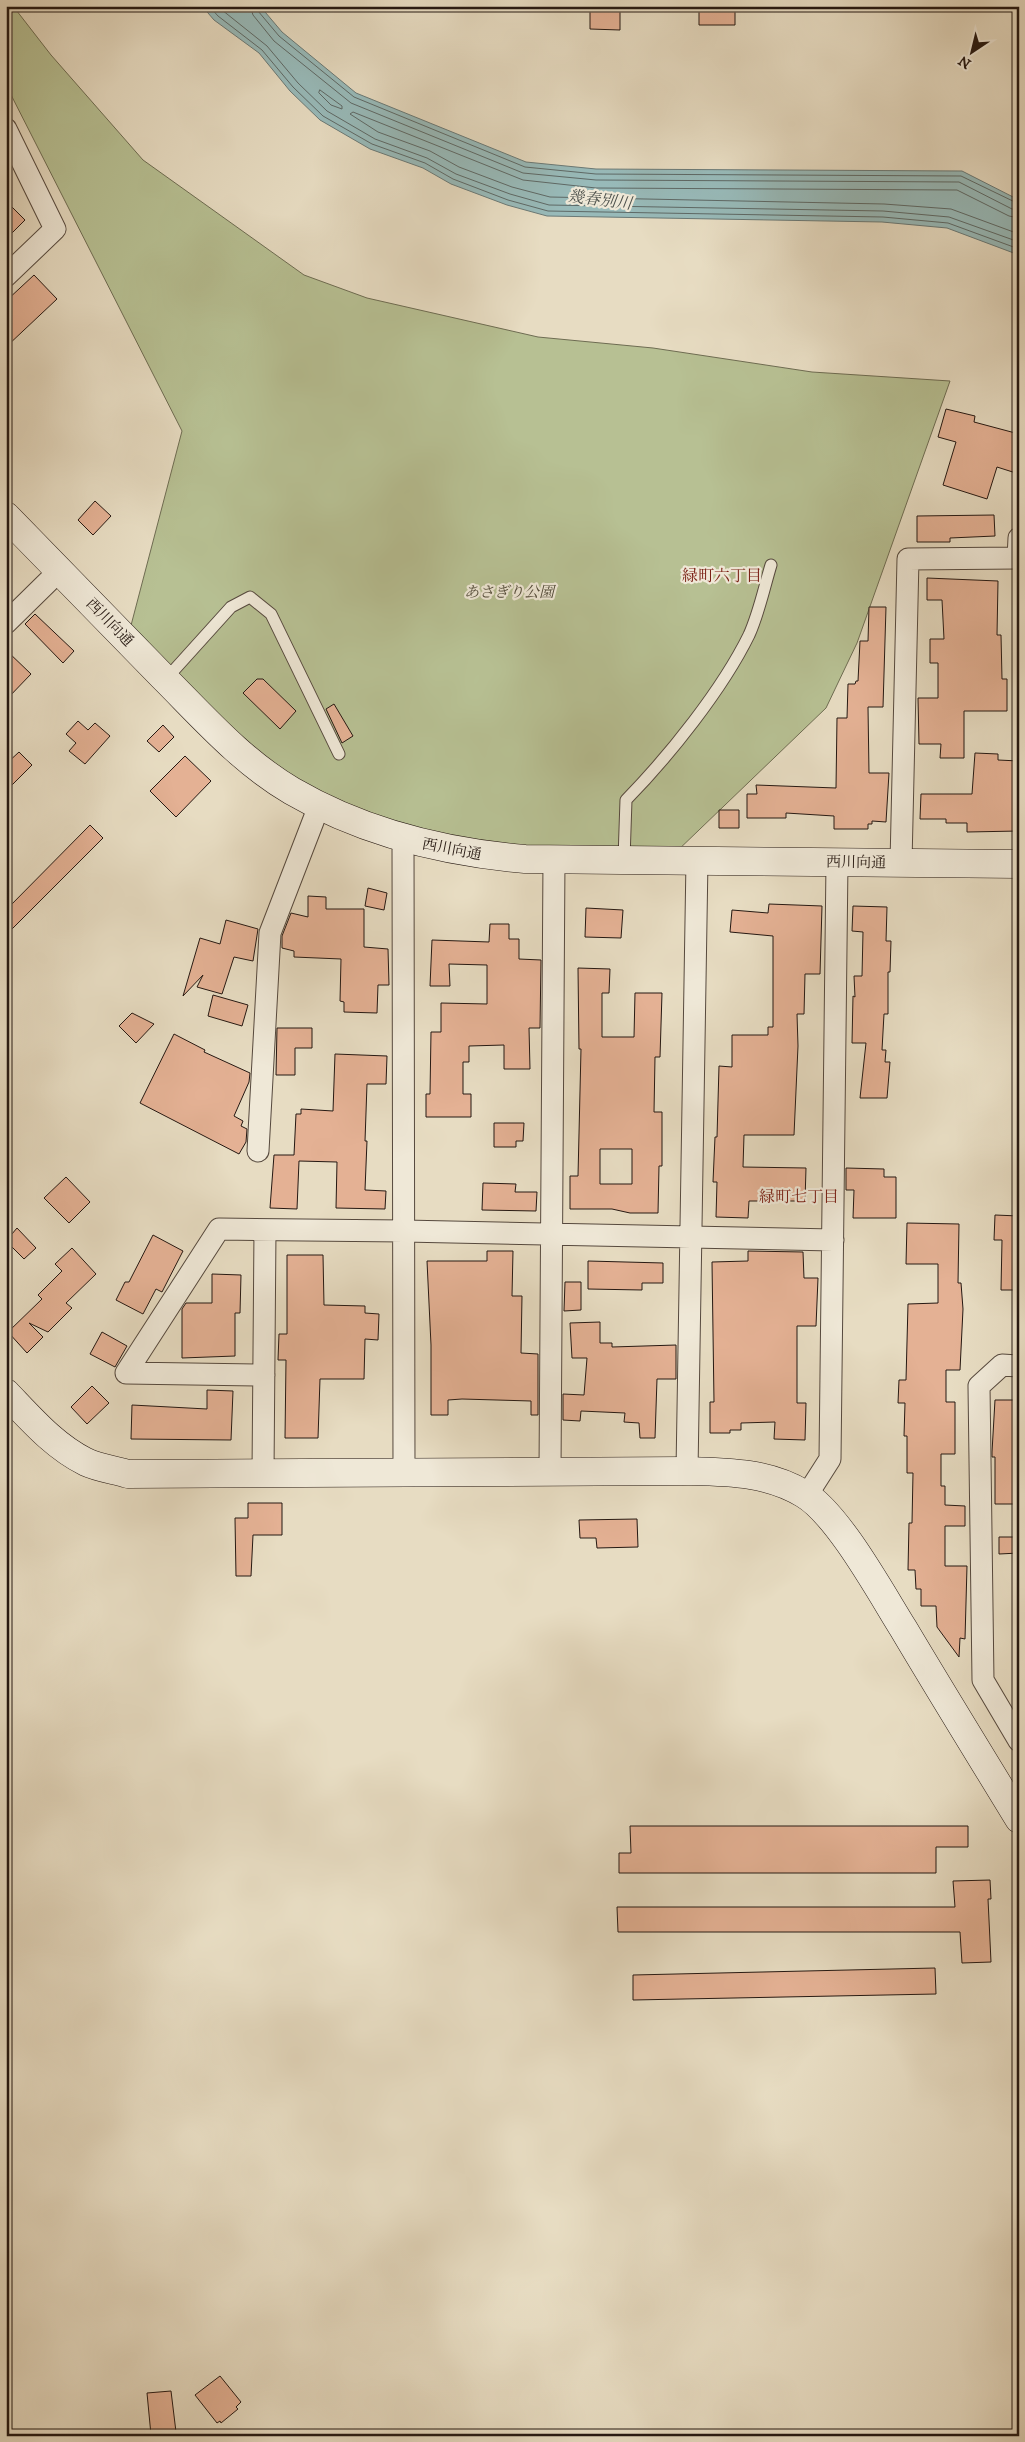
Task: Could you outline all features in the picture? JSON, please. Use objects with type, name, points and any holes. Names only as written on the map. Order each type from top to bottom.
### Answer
[{"type":"street","points":[[6,129],[55,228],[6,276]]},
{"type":"street","name":"西川向通","points":[[6,516],[236,750],[260,770],[319,806],[370,828],[404,839],[491,856],[554,859],[1019,864]]},
{"type":"street","points":[[902,862],[908,559],[1018,552]]},
{"type":"street","points":[[6,623],[59,570]]},
{"type":"street","points":[[258,1150],[270,933],[319,806]]},
{"type":"street","points":[[404,839],[404,1472]]},
{"type":"street","points":[[550,1472],[554,859]]},
{"type":"street","points":[[687,1470],[697,860]]},
{"type":"street","points":[[806,1495],[830,1459],[837,862]]},
{"type":"street","points":[[264,1375],[126,1373],[219,1229],[404,1230],[833,1240]]},
{"type":"street","points":[[263,1473],[265,1230]]},
{"type":"street","points":[[1019,1366],[1002,1365],[979,1386],[983,1680],[1019,1741]]},
{"type":"street","points":[[6,1393],[48,1437],[88,1462],[128,1474],[687,1470],[754,1474],[784,1483],[806,1495],[832,1521],[870,1574],[1019,1819]]},
{"type":"lane","points":[[624,859],[626,800],[645,781],[715,692],[749,634],[771,565]]},
{"type":"lane","points":[[166,679],[231,607],[250,596],[271,614],[339,754]]},
{"type":"green space","name":"あさぎり公園","points":[[6,6],[13,6],[51,55],[143,160],[304,275],[367,298],[538,337],[653,348],[812,372],[950,381],[857,643],[826,708],[674,854],[567,852],[417,834],[291,781],[129,633],[182,431],[6,85]]},
{"type":"water","name":"幾春別川","points":[[202,6],[260,6],[282,32],[356,93],[526,162],[596,169],[962,171],[1019,200],[1019,255],[947,228],[882,222],[547,216],[507,205],[451,184],[423,168],[370,149],[320,120],[290,91],[259,53],[214,20]]},
{"type":"building","points":[[590,6],[620,6],[620,30],[590,29]]},
{"type":"building","points":[[699,6],[735,6],[735,25],[699,25]]},
{"type":"building","points":[[6,201],[25,220],[6,239]]},
{"type":"building","points":[[34,275],[57,299],[6,347],[6,301]]},
{"type":"building","points":[[946,409],[975,416],[974,422],[1019,434],[1019,474],[997,467],[987,499],[943,485],[956,442],[938,437]]},
{"type":"building","points":[[95,501],[111,516],[93,535],[78,520]]},
{"type":"building","points":[[994,515],[995,536],[950,538],[950,542],[917,542],[917,516]]},
{"type":"building","points":[[927,578],[998,581],[997,635],[1001,635],[1002,679],[1007,679],[1007,711],[964,711],[964,758],[940,758],[941,744],[919,744],[918,698],[938,698],[938,663],[930,663],[930,639],[944,639],[942,600],[927,600]]},
{"type":"building","points":[[869,607],[886,607],[883,707],[868,707],[869,773],[889,773],[886,822],[872,821],[872,824],[868,824],[868,829],[834,829],[834,816],[786,813],[786,818],[747,818],[747,794],[757,794],[756,785],[836,788],[837,718],[847,718],[848,684],[855,684],[858,681],[860,641],[868,641]]},
{"type":"building","points":[[35,614],[74,651],[63,663],[25,624]]},
{"type":"building","points":[[6,650],[31,674],[6,700]]},
{"type":"building","points":[[257,679],[263,679],[296,711],[280,729],[243,693]]},
{"type":"building","points":[[334,704],[353,736],[342,743],[326,709]]},
{"type":"building","points":[[78,721],[88,730],[95,723],[110,736],[85,764],[69,751],[76,743],[66,734]]},
{"type":"building","points":[[163,725],[174,737],[159,752],[147,741]]},
{"type":"building","points":[[19,752],[32,765],[6,791],[6,764]]},
{"type":"building","points":[[975,753],[998,754],[998,760],[1019,761],[1019,831],[967,832],[967,823],[946,823],[946,819],[920,819],[921,794],[972,794]]},
{"type":"building","points":[[185,756],[211,781],[176,817],[150,791]]},
{"type":"building","points":[[719,810],[739,810],[739,828],[719,828]]},
{"type":"building","points":[[90,825],[103,838],[6,935],[6,910]]},
{"type":"building","points":[[368,888],[387,893],[384,910],[365,906]]},
{"type":"building","points":[[308,896],[326,897],[326,909],[364,909],[364,947],[388,949],[389,985],[378,985],[377,1013],[344,1012],[344,1002],[340,1001],[341,959],[294,957],[294,951],[282,948],[282,936],[291,913],[308,917]]},
{"type":"building","points":[[769,904],[822,906],[820,974],[805,974],[804,1014],[797,1014],[798,1046],[794,1135],[744,1135],[743,1167],[806,1168],[805,1201],[749,1201],[748,1218],[716,1217],[717,1182],[713,1182],[715,1137],[717,1137],[719,1066],[732,1067],[732,1035],[768,1035],[768,1027],[773,1027],[773,936],[730,932],[732,910],[768,913]]},
{"type":"building","points":[[853,906],[887,907],[886,941],[891,941],[890,972],[888,972],[888,1014],[884,1014],[882,1050],[886,1050],[885,1062],[890,1062],[887,1098],[860,1098],[866,1043],[852,1043],[853,996],[855,997],[854,976],[862,976],[863,932],[852,931]]},
{"type":"building","points":[[586,908],[623,910],[621,938],[585,937]]},
{"type":"building","points":[[226,920],[258,929],[253,961],[234,957],[222,994],[197,987],[203,975],[183,996],[200,938],[220,944]]},
{"type":"building","points":[[490,924],[509,924],[509,939],[519,939],[519,959],[541,960],[540,1028],[529,1028],[530,1069],[504,1069],[504,1045],[469,1046],[469,1062],[463,1062],[463,1094],[471,1094],[471,1117],[426,1117],[426,1094],[430,1094],[431,1032],[441,1032],[441,1003],[487,1004],[487,965],[449,964],[450,986],[430,986],[432,940],[489,942]]},
{"type":"building","points":[[578,968],[610,969],[609,993],[602,993],[602,1037],[634,1037],[635,993],[662,993],[660,1057],[655,1057],[654,1112],[662,1112],[662,1166],[659,1166],[658,1213],[630,1213],[612,1209],[570,1209],[570,1176],[578,1176],[581,1049],[579,1049]],"holes":[[[600,1149],[632,1149],[632,1184],[600,1184]]]},
{"type":"building","points":[[213,995],[248,1005],[242,1026],[208,1016]]},
{"type":"building","points":[[132,1013],[154,1024],[136,1043],[119,1026]]},
{"type":"building","points":[[277,1028],[312,1028],[312,1048],[295,1048],[295,1075],[276,1075]]},
{"type":"building","points":[[174,1034],[205,1050],[204,1052],[250,1073],[249,1082],[234,1116],[243,1121],[241,1126],[247,1129],[246,1142],[239,1154],[140,1103]]},
{"type":"building","points":[[335,1054],[387,1056],[386,1084],[367,1084],[365,1141],[367,1141],[365,1190],[386,1191],[385,1209],[336,1208],[337,1162],[299,1161],[297,1209],[270,1208],[274,1155],[294,1155],[296,1114],[301,1114],[301,1109],[333,1111]]},
{"type":"building","points":[[494,1123],[524,1123],[523,1141],[516,1141],[516,1147],[494,1147]]},
{"type":"building","points":[[846,1168],[884,1169],[884,1177],[896,1177],[896,1218],[853,1218],[854,1190],[846,1190]]},
{"type":"building","points":[[66,1177],[90,1202],[69,1223],[44,1198]]},
{"type":"building","points":[[483,1183],[516,1184],[515,1192],[537,1192],[536,1211],[482,1210]]},
{"type":"building","points":[[995,1215],[1019,1216],[1018,1290],[1001,1290],[1002,1240],[994,1240]]},
{"type":"building","points":[[907,1223],[959,1224],[958,1283],[961,1283],[963,1309],[960,1370],[946,1370],[946,1402],[955,1402],[955,1454],[941,1454],[941,1486],[945,1486],[945,1505],[965,1506],[965,1526],[945,1526],[945,1566],[967,1566],[965,1639],[960,1638],[959,1657],[937,1627],[936,1606],[921,1606],[921,1589],[916,1589],[915,1570],[908,1570],[909,1523],[912,1523],[913,1473],[907,1473],[907,1436],[904,1436],[905,1403],[898,1403],[899,1380],[906,1380],[908,1304],[938,1303],[938,1264],[906,1264]]},
{"type":"building","points":[[17,1228],[36,1248],[24,1259],[6,1241]]},
{"type":"building","points":[[153,1235],[183,1251],[162,1292],[156,1289],[143,1314],[116,1300],[125,1282],[129,1282]]},
{"type":"building","points":[[72,1248],[96,1274],[66,1303],[72,1308],[48,1332],[29,1323],[43,1337],[27,1353],[8,1332],[42,1299],[38,1295],[62,1271],[55,1264]]},
{"type":"building","points":[[487,1251],[513,1251],[512,1296],[522,1296],[521,1353],[538,1354],[538,1415],[531,1415],[531,1401],[462,1399],[448,1400],[448,1415],[431,1415],[431,1345],[427,1261],[487,1261]]},
{"type":"building","points":[[748,1251],[803,1252],[804,1278],[818,1278],[816,1326],[797,1326],[797,1403],[806,1403],[805,1440],[774,1439],[775,1422],[741,1423],[741,1430],[730,1430],[730,1433],[710,1433],[710,1402],[714,1402],[712,1262],[748,1261]]},
{"type":"building","points":[[287,1255],[323,1255],[324,1305],[365,1306],[365,1313],[379,1314],[378,1340],[365,1339],[364,1379],[320,1379],[318,1438],[285,1438],[286,1360],[278,1360],[279,1334],[287,1334]]},
{"type":"building","points":[[588,1261],[663,1263],[663,1283],[642,1283],[642,1290],[588,1289]]},
{"type":"building","points":[[212,1274],[241,1275],[240,1313],[235,1313],[235,1356],[182,1358],[182,1309],[186,1303],[212,1303]]},
{"type":"building","points":[[565,1282],[581,1282],[581,1310],[564,1311]]},
{"type":"building","points":[[600,1322],[600,1343],[612,1343],[612,1347],[676,1345],[676,1379],[657,1379],[655,1438],[640,1438],[639,1423],[624,1422],[625,1413],[581,1411],[580,1421],[563,1420],[563,1394],[584,1395],[587,1358],[572,1358],[570,1323]]},
{"type":"building","points":[[102,1332],[127,1346],[115,1367],[90,1354]]},
{"type":"building","points":[[92,1386],[109,1403],[87,1424],[71,1407]]},
{"type":"building","points":[[207,1390],[233,1391],[231,1440],[131,1439],[132,1405],[207,1409]]},
{"type":"building","points":[[995,1400],[1019,1400],[1019,1504],[995,1504],[995,1457],[992,1457],[992,1452]]},
{"type":"building","points":[[248,1503],[282,1503],[282,1535],[253,1535],[251,1576],[236,1576],[235,1518],[248,1518]]},
{"type":"building","points":[[637,1519],[638,1547],[597,1548],[596,1538],[580,1538],[579,1520]]},
{"type":"building","points":[[999,1537],[1019,1537],[1019,1553],[999,1554]]},
{"type":"building","points":[[630,1826],[968,1826],[968,1847],[936,1847],[936,1873],[619,1873],[619,1853],[631,1853]]},
{"type":"building","points":[[990,1880],[991,1899],[988,1899],[991,1962],[962,1963],[960,1932],[618,1932],[617,1907],[955,1907],[953,1881]]},
{"type":"building","points":[[935,1968],[936,1994],[633,2000],[633,1975]]},
{"type":"building","points":[[220,2376],[241,2402],[236,2407],[238,2409],[221,2423],[220,2421],[217,2423],[195,2395]]},
{"type":"building","points":[[171,2391],[176,2432],[151,2435],[147,2393]]},
{"type":"district","name":"緑町六丁目","points":[[722,575]]},
{"type":"district","name":"緑町七丁目","points":[[799,1196]]}]
